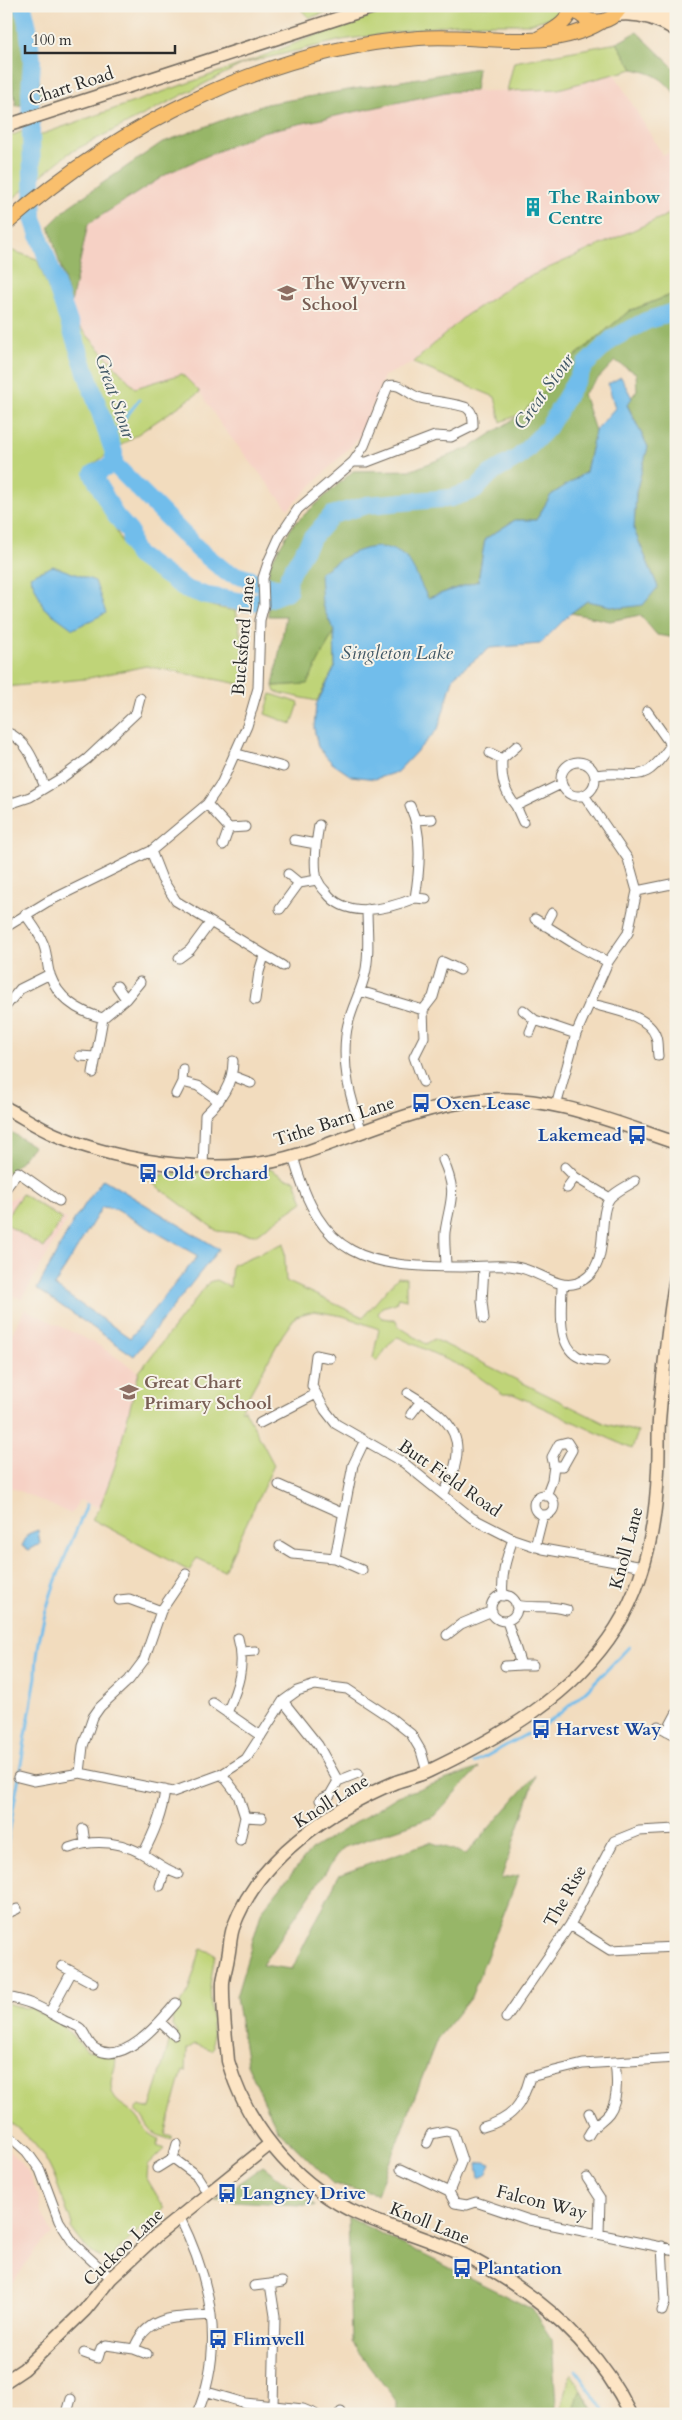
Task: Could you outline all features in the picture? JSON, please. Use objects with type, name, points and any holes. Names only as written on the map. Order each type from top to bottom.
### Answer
[{"type":"main road","points":[[572,6],[584,19],[601,22]]},
{"type":"main road","points":[[536,39],[564,22],[571,13],[572,6]]},
{"type":"main road","points":[[6,224],[50,187],[136,130],[188,103],[303,59],[360,46],[418,38],[464,36],[536,39],[572,35],[601,22],[618,11]]},
{"type":"street","name":"Chart Road","points":[[10,125],[376,6]]},
{"type":"street","points":[[649,6],[659,11],[676,26]]},
{"type":"street","points":[[618,11],[660,21],[676,30]]},
{"type":"street","name":"Bucksford Lane","points":[[6,927],[25,914],[151,851],[207,804],[222,782],[247,726],[258,688],[260,620],[264,605],[263,586],[280,536],[298,509],[352,462],[364,446],[388,386],[394,384],[409,391],[417,398],[467,408],[474,416],[474,426],[451,437],[435,436],[367,462],[352,462]]},
{"type":"street","points":[[6,805],[30,796],[63,777],[87,759],[136,713],[140,698]]},
{"type":"street","points":[[594,775],[614,772],[642,774],[657,765],[673,746],[647,711]]},
{"type":"street","points":[[6,732],[14,734],[31,754],[45,787]]},
{"type":"street","points":[[517,746],[502,760],[501,776],[505,788],[523,822]]},
{"type":"street","points":[[234,753],[283,767]]},
{"type":"street","points":[[490,754],[502,760]]},
{"type":"street","points":[[578,762],[585,764],[591,768],[594,775],[594,783],[590,791],[584,795],[570,794],[562,784],[561,776],[564,769],[570,764],[578,762]]},
{"type":"street","points":[[516,806],[562,784]]},
{"type":"street","points":[[556,1106],[576,1034],[608,962],[628,933],[637,891],[628,859],[584,795]]},
{"type":"street","points":[[207,804],[229,828]]},
{"type":"street","points":[[410,806],[416,820],[419,871],[415,898]]},
{"type":"street","points":[[416,820],[432,819]]},
{"type":"street","points":[[319,825],[316,844],[317,880],[330,898],[344,908],[367,909],[396,906],[415,898],[426,899]]},
{"type":"street","points":[[229,828],[245,827]]},
{"type":"street","points":[[224,845],[229,828]]},
{"type":"street","points":[[294,840],[316,844]]},
{"type":"street","points":[[151,851],[162,878],[176,902],[283,966]]},
{"type":"street","points":[[288,874],[299,883]]},
{"type":"street","points":[[280,910],[299,883],[317,880]]},
{"type":"street","points":[[637,891],[676,884]]},
{"type":"street","points":[[362,1132],[350,1096],[344,1052],[349,1012],[360,991],[367,964],[367,909]]},
{"type":"street","points":[[545,926],[552,913]]},
{"type":"street","points":[[25,914],[42,941],[50,974],[58,990],[72,1006],[85,1013],[103,1018]]},
{"type":"street","points":[[535,919],[608,962]]},
{"type":"street","points":[[179,958],[190,950],[210,924]]},
{"type":"street","points":[[255,1000],[259,972],[264,956]]},
{"type":"street","points":[[422,1082],[414,1057],[424,1037],[423,1010],[433,997],[443,962],[460,970]]},
{"type":"street","points":[[6,1006],[20,990],[50,974]]},
{"type":"street","points":[[93,1074],[103,1018],[126,999],[140,982]]},
{"type":"street","points":[[117,986],[126,999]]},
{"type":"street","points":[[360,991],[423,1010]]},
{"type":"street","points":[[589,1003],[639,1019],[651,1027],[656,1036],[658,1056]]},
{"type":"street","points":[[523,1010],[535,1020],[576,1034]]},
{"type":"street","points":[[530,1032],[535,1020]]},
{"type":"street","points":[[80,1056],[95,1057]]},
{"type":"street","points":[[203,1167],[203,1123],[205,1115],[219,1101],[233,1076],[233,1062]]},
{"type":"street","points":[[176,1094],[182,1082],[184,1070]]},
{"type":"street","points":[[233,1076],[251,1083]]},
{"type":"street","points":[[182,1082],[198,1086],[219,1101]]},
{"type":"street","name":"Tithe Barn Lane","points":[[6,1108],[48,1132],[82,1146],[160,1164],[203,1167],[247,1164],[293,1156],[435,1106],[500,1099],[582,1111],[676,1142]]},
{"type":"street","points":[[293,1156],[310,1208],[328,1232],[342,1244],[363,1256],[383,1263],[446,1267],[516,1266],[538,1273],[562,1285],[577,1283],[588,1275],[594,1267],[601,1253],[607,1205],[610,1198],[635,1181]]},
{"type":"street","points":[[443,1160],[452,1180],[453,1199],[445,1233],[446,1267]]},
{"type":"street","points":[[565,1167],[575,1177],[610,1198]]},
{"type":"street","points":[[6,1188],[18,1172],[59,1202]]},
{"type":"street","points":[[567,1188],[575,1177]]},
{"type":"street","points":[[484,1267],[482,1301],[484,1319]]},
{"type":"street","name":"Knoll Lane","points":[[631,2414],[596,2359],[573,2331],[543,2304],[509,2280],[470,2258],[352,2211],[330,2198],[304,2178],[270,2144],[243,2100],[228,2061],[224,1980],[232,1929],[247,1900],[260,1881],[301,1839],[355,1803],[396,1782],[427,1772],[524,1719],[554,1698],[576,1678],[617,1627],[643,1566],[656,1503],[659,1422],[670,1312],[676,1277]]},
{"type":"street","points":[[562,1285],[561,1312],[566,1340],[576,1355],[589,1360],[604,1361]]},
{"type":"street","name":"Butt Field Road","points":[[330,1358],[316,1355],[312,1383],[316,1394],[336,1424],[364,1442],[404,1463],[444,1493],[472,1518],[514,1539],[535,1547],[643,1566]]},
{"type":"street","points":[[408,1393],[435,1410],[446,1421],[457,1447],[458,1461],[444,1493]]},
{"type":"street","points":[[260,1423],[316,1394]]},
{"type":"street","points":[[412,1414],[421,1401]]},
{"type":"street","points":[[334,1558],[352,1465],[364,1442]]},
{"type":"street","points":[[546,1496],[552,1480],[554,1466]]},
{"type":"street","points":[[279,1485],[342,1513]]},
{"type":"street","points":[[546,1496],[554,1502],[554,1508],[550,1513],[543,1515],[538,1512],[535,1504],[538,1498],[546,1496]]},
{"type":"street","points":[[535,1547],[543,1515]]},
{"type":"street","points":[[503,1596],[502,1578],[504,1564],[514,1539]]},
{"type":"street","points":[[280,1546],[293,1554],[334,1558],[362,1570]]},
{"type":"street","points":[[80,1772],[83,1746],[93,1717],[100,1707],[129,1680],[144,1660],[161,1611],[186,1574]]},
{"type":"street","points":[[503,1596],[513,1599],[516,1605],[514,1617],[507,1620],[499,1620],[492,1611],[493,1602],[503,1596]]},
{"type":"street","points":[[119,1600],[129,1599],[161,1611]]},
{"type":"street","points":[[516,1605],[527,1607],[555,1606],[567,1610]]},
{"type":"street","points":[[447,1635],[461,1624],[492,1611]]},
{"type":"street","points":[[507,1620],[521,1665]]},
{"type":"street","points":[[227,1712],[240,1679],[242,1652],[238,1638]]},
{"type":"street","points":[[242,1652],[255,1651]]},
{"type":"street","points":[[505,1666],[533,1665]]},
{"type":"street","points":[[18,1777],[34,1781],[80,1772],[172,1792],[222,1774],[246,1759],[283,1701],[297,1691],[315,1685],[347,1689],[391,1718],[411,1734],[421,1751],[427,1772]]},
{"type":"street","points":[[283,1701],[318,1745],[338,1781]]},
{"type":"street","points":[[213,1703],[261,1736]]},
{"type":"street","points":[[658,1726],[671,1734],[676,1714]]},
{"type":"street","points":[[320,1800],[330,1795],[338,1781],[358,1773]]},
{"type":"street","points":[[222,1774],[238,1795],[245,1817],[240,1840]]},
{"type":"street","points":[[143,1854],[155,1833],[162,1811],[165,1790]]},
{"type":"street","points":[[245,1817],[262,1818]]},
{"type":"street","name":"The Rise","points":[[506,2018],[570,1925],[614,1841],[639,1831],[676,1828]]},
{"type":"street","points":[[83,1829],[84,1843]]},
{"type":"street","points":[[70,1848],[84,1843],[109,1842],[143,1854],[165,1870],[178,1874]]},
{"type":"street","points":[[160,1886],[165,1870]]},
{"type":"street","points":[[6,1914],[18,1909]]},
{"type":"street","points":[[570,1925],[610,1950],[676,1946]]},
{"type":"street","points":[[62,1966],[71,1973],[93,1983]]},
{"type":"street","points":[[50,2012],[71,1973]]},
{"type":"street","points":[[6,1998],[25,2000],[80,2028],[89,2044],[97,2050],[107,2052],[120,2052],[130,2047],[160,2022],[176,2003]]},
{"type":"street","points":[[160,2022],[174,2035]]},
{"type":"street","points":[[483,2127],[498,2123],[515,2110],[530,2077],[583,2064],[676,2058]]},
{"type":"street","points":[[588,2136],[594,2124],[609,2113],[614,2101],[617,2082],[615,2062]]},
{"type":"street","points":[[589,2114],[594,2124]]},
{"type":"street","points":[[401,2169],[449,2192],[462,2160],[453,2133],[446,2131],[431,2134],[427,2143]]},
{"type":"street","points":[[6,2133],[27,2152],[40,2170],[59,2221],[74,2244],[111,2278]]},
{"type":"street","points":[[157,2168],[172,2158],[177,2144]]},
{"type":"street","name":"Cuckoo Lane","points":[[6,2381],[24,2369],[85,2310],[111,2278],[179,2216],[210,2195],[270,2144]]},
{"type":"street","points":[[172,2158],[197,2176],[210,2195]]},
{"type":"street","name":"Falcon Way","points":[[587,2178],[600,2198],[599,2232]]},
{"type":"street","name":"Falcon Way","points":[[449,2192],[455,2203],[467,2205],[476,2202],[529,2220],[599,2232],[676,2250]]},
{"type":"street","points":[[179,2216],[199,2257],[211,2314],[212,2359],[207,2392],[197,2414]]},
{"type":"street","points":[[662,2246],[664,2302],[662,2311]]},
{"type":"street","points":[[254,2286],[282,2282]]},
{"type":"street","points":[[270,2284],[276,2316],[273,2406]]},
{"type":"street","points":[[134,2349],[143,2330],[164,2320],[211,2314]]},
{"type":"street","points":[[84,2353],[98,2358],[101,2348],[106,2345],[134,2349],[147,2354]]},
{"type":"street","points":[[207,2392],[245,2403],[303,2409],[315,2414]]},
{"type":"street","points":[[68,2414],[71,2399]]},
{"type":"shaded area","name":"The Wyvern School","points":[[614,73],[663,156],[676,149],[676,211],[515,283],[465,316],[413,363],[384,376],[362,435],[288,509],[221,425],[200,392],[183,375],[135,388],[69,315],[88,224],[170,172],[262,132],[446,92],[558,89]]},
{"type":"shaded area","points":[[22,1194],[67,1220],[22,1299],[6,1293],[6,1201]]},
{"type":"shaded area","name":"Great Chart Primary School","points":[[216,1280],[154,1527],[79,1500],[71,1514],[6,1485],[6,1344],[25,1309],[98,1345],[139,1372],[209,1282]]},
{"type":"shaded area","points":[[6,2147],[27,2170],[38,2195],[43,2216],[52,2233],[32,2254],[6,2294]]},
{"type":"green space","points":[[6,6],[30,6],[42,100],[16,106],[6,45]]},
{"type":"green space","points":[[298,6],[346,6],[309,18]]},
{"type":"green space","points":[[401,6],[560,6],[559,15],[529,24],[455,24],[342,40],[245,63],[334,28]]},
{"type":"green space","points":[[637,32],[676,70],[675,94],[666,83],[657,77],[633,69],[617,43]]},
{"type":"green space","points":[[617,43],[633,69],[558,89],[507,91],[514,62]]},
{"type":"green space","points":[[245,63],[69,153],[6,204],[6,138],[25,130],[37,136]]},
{"type":"green space","points":[[478,68],[475,91],[446,92],[262,132],[170,172],[88,224],[71,303],[49,226],[68,207],[161,143],[266,104]]},
{"type":"green space","points":[[676,211],[676,293],[629,311],[574,357],[523,413],[501,422],[495,397],[413,363],[465,316],[515,283]]},
{"type":"green space","points":[[10,250],[37,259],[59,316],[69,315],[135,388],[182,374],[200,392],[86,469],[124,546],[135,562],[148,569],[184,597],[215,607],[236,611],[250,686],[146,666],[84,679],[6,687],[6,255]]},
{"type":"green space","points":[[676,293],[676,638],[657,635],[640,615],[610,621],[571,613],[587,601],[621,608],[658,587],[634,530],[636,492],[648,447],[627,404],[637,390],[636,373],[615,361],[583,394],[595,431],[586,472],[551,495],[536,520],[515,520],[485,539],[478,581],[428,598],[405,557],[322,605],[334,631],[307,684],[273,686],[286,616],[268,616],[269,565],[293,525],[353,471],[412,470],[471,447],[523,413],[574,357],[629,311]]},
{"type":"green space","points":[[334,631],[335,667],[317,701],[275,692],[273,686],[305,684]]},
{"type":"green space","points":[[271,694],[299,703],[292,724],[265,714]]},
{"type":"green space","points":[[6,1129],[33,1146],[10,1173],[6,1170]]},
{"type":"green space","points":[[270,1169],[285,1178],[295,1180],[303,1202],[255,1235],[217,1231],[143,1176]]},
{"type":"green space","points":[[22,1194],[62,1219],[44,1248],[6,1224],[6,1217]]},
{"type":"green space","points":[[284,1243],[286,1281],[363,1317],[398,1277],[406,1278],[406,1300],[398,1298],[396,1303],[382,1307],[378,1314],[382,1318],[396,1320],[398,1326],[426,1344],[434,1339],[606,1424],[638,1432],[632,1449],[513,1394],[503,1394],[469,1370],[398,1337],[390,1343],[377,1362],[373,1358],[379,1329],[343,1316],[314,1311],[296,1316],[283,1334],[241,1410],[245,1410],[274,1465],[224,1571],[197,1558],[189,1571],[92,1519],[100,1507],[116,1463],[139,1372],[209,1282],[216,1280],[230,1287],[232,1265]]},
{"type":"green space","points":[[479,1768],[433,1817],[342,1848],[262,1965],[292,1969],[339,1875],[430,1842],[466,1854],[536,1775],[501,1879],[519,1875],[471,1997],[437,2039],[377,2194],[333,2184],[277,2129],[247,2064],[236,1997],[262,1910],[311,1850],[398,1796]]},
{"type":"green space","points":[[201,1948],[215,1954],[210,1985],[213,2048],[211,2050],[195,2044],[187,2049],[186,2071],[183,2070],[165,2135],[172,2137],[172,2140],[153,2132],[136,2111],[139,2106],[150,2109],[169,2043],[178,2033],[173,2026],[172,2017],[187,1995]]},
{"type":"green space","points":[[6,2003],[25,2008],[31,2007],[60,2023],[87,2051],[115,2055],[116,2063],[111,2085],[116,2100],[135,2115],[147,2131],[159,2139],[157,2146],[164,2149],[147,2166],[146,2177],[165,2209],[137,2232],[110,2259],[92,2253],[71,2228],[72,2224],[55,2179],[42,2154],[21,2131],[6,2120]]},
{"type":"green space","points":[[263,2166],[316,2206],[215,2200]]},
{"type":"green space","points":[[348,2217],[532,2309],[552,2340],[556,2406],[554,2414],[397,2414],[397,2402],[351,2342]]},
{"type":"green space","points":[[571,2373],[596,2414],[560,2414]]},
{"type":"green space","points":[[580,2390],[582,2391],[595,2414],[573,2414]]},
{"type":"water","name":"Singleton Lake","points":[[621,377],[632,398],[627,405],[648,447],[636,492],[634,530],[658,587],[643,605],[621,608],[587,601],[571,613],[540,644],[490,648],[454,676],[438,729],[397,772],[375,779],[351,776],[332,763],[318,747],[314,728],[316,705],[335,667],[334,631],[322,605],[320,573],[350,554],[372,547],[384,547],[395,550],[408,560],[428,598],[478,581],[485,539],[515,520],[536,520],[551,495],[586,472],[595,431],[615,408],[608,384]]},
{"type":"water","points":[[53,566],[95,581],[106,613],[73,629],[44,608],[30,576]]},
{"type":"water","points":[[103,1179],[219,1249],[134,1356],[37,1289],[74,1220]],"holes":[[[102,1207],[115,1209],[198,1256],[130,1338],[54,1286]]]},
{"type":"water","points":[[38,1530],[40,1544],[29,1550],[22,1546],[28,1534]]},
{"type":"water","points":[[485,2162],[491,2164],[486,2175],[479,2178],[477,2164]]},
{"type":"waterway","name":"Great Stour","points":[[23,6],[32,60],[30,92],[33,218],[114,453],[114,464],[93,474],[115,515],[130,532],[131,543],[137,555],[186,589],[207,596],[250,603],[271,598],[288,591],[289,575],[311,539],[332,515],[367,505],[451,498],[475,490],[490,474],[519,457],[548,428],[585,365],[612,339],[646,321],[676,311]]},
{"type":"waterway","points":[[114,453],[110,438],[139,400]]},
{"type":"waterway","points":[[114,464],[198,549],[226,572],[288,591]]},
{"type":"waterway","points":[[6,1851],[36,1677],[37,1655],[46,1610],[69,1546],[87,1505]]},
{"type":"waterway","points":[[533,1732],[572,1704],[629,1647]]},
{"type":"waterway","points":[[474,1763],[527,1734]]},
{"type":"waterway","points":[[576,2370],[607,2414]]},
{"type":"place","name":"The Rainbow Centre","points":[[533,207]]},
{"type":"place","name":"The Wyvern School","points":[[287,293]]},
{"type":"place","name":"Oxen Lease","points":[[421,1103]]},
{"type":"place","name":"Lakemead","points":[[637,1135]]},
{"type":"place","name":"Old Orchard","points":[[148,1173]]},
{"type":"place","name":"Great Chart Primary School","points":[[129,1392]]},
{"type":"place","name":"Harvest Way","points":[[541,1729]]},
{"type":"place","name":"Langney Drive","points":[[227,2193]]},
{"type":"place","name":"Plantation","points":[[462,2268]]},
{"type":"place","name":"Flimwell","points":[[218,2339]]}]
